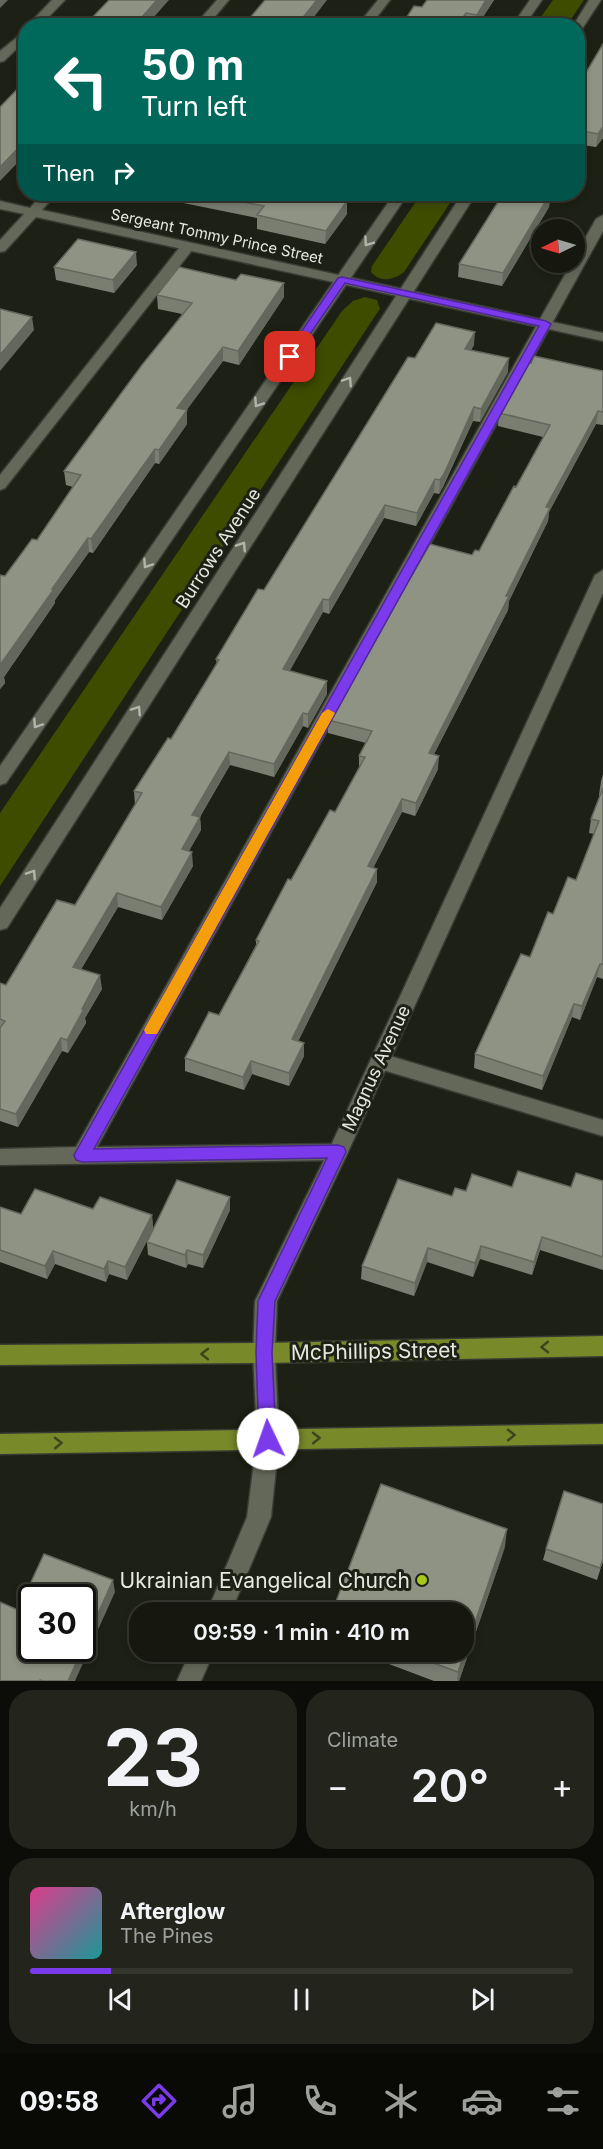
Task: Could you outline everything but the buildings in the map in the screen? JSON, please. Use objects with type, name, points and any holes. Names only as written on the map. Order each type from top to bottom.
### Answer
[{"type":"main road","name":"McPhillips Street","points":[[0,1355],[264,1353],[603,1346]]},
{"type":"main road","points":[[0,1444],[603,1434]]},
{"type":"street","points":[[41,18],[58,0]]},
{"type":"street","points":[[207,18],[223,0]]},
{"type":"street","points":[[369,18],[384,0]]},
{"type":"street","points":[[524,18],[536,0]]},
{"type":"street","points":[[584,18],[595,0]]},
{"type":"street","points":[[0,58],[18,41]]},
{"type":"street","points":[[0,248],[42,201]]},
{"type":"street","points":[[0,779],[396,201]]},
{"type":"street","name":"Burrows Avenue","points":[[0,923],[464,201]]},
{"type":"street","name":"Sergeant Tommy Prince Street","points":[[0,205],[603,337]]},
{"type":"street","points":[[82,1155],[603,219]]},
{"type":"street","points":[[0,485],[188,246]]},
{"type":"street","name":"Magnus Avenue","points":[[223,1602],[259,1517],[268,1439],[264,1353],[266,1301],[338,1152],[603,575]]},
{"type":"street","points":[[380,1061],[603,1128]]},
{"type":"street","points":[[0,1157],[338,1152]]},
{"type":"street","points":[[189,1681],[198,1662]]},
{"type":"green space","points":[[553,0],[584,0],[572,18],[540,18]]},
{"type":"green space","points":[[416,201],[451,201],[404,272],[396,277],[383,279],[371,272],[372,266]]},
{"type":"green space","points":[[365,297],[377,300],[380,309],[0,886],[0,813],[342,311],[353,301]]},
{"type":"slow traffic","points":[[152,1030],[328,713]]},
{"type":"place","name":"Ukrainian Evangelical Church","points":[[422,1580]]},
{"type":"route","points":[[268,1439],[264,1353],[266,1301],[338,1152],[82,1155],[546,324],[342,280],[290,357]]}]
